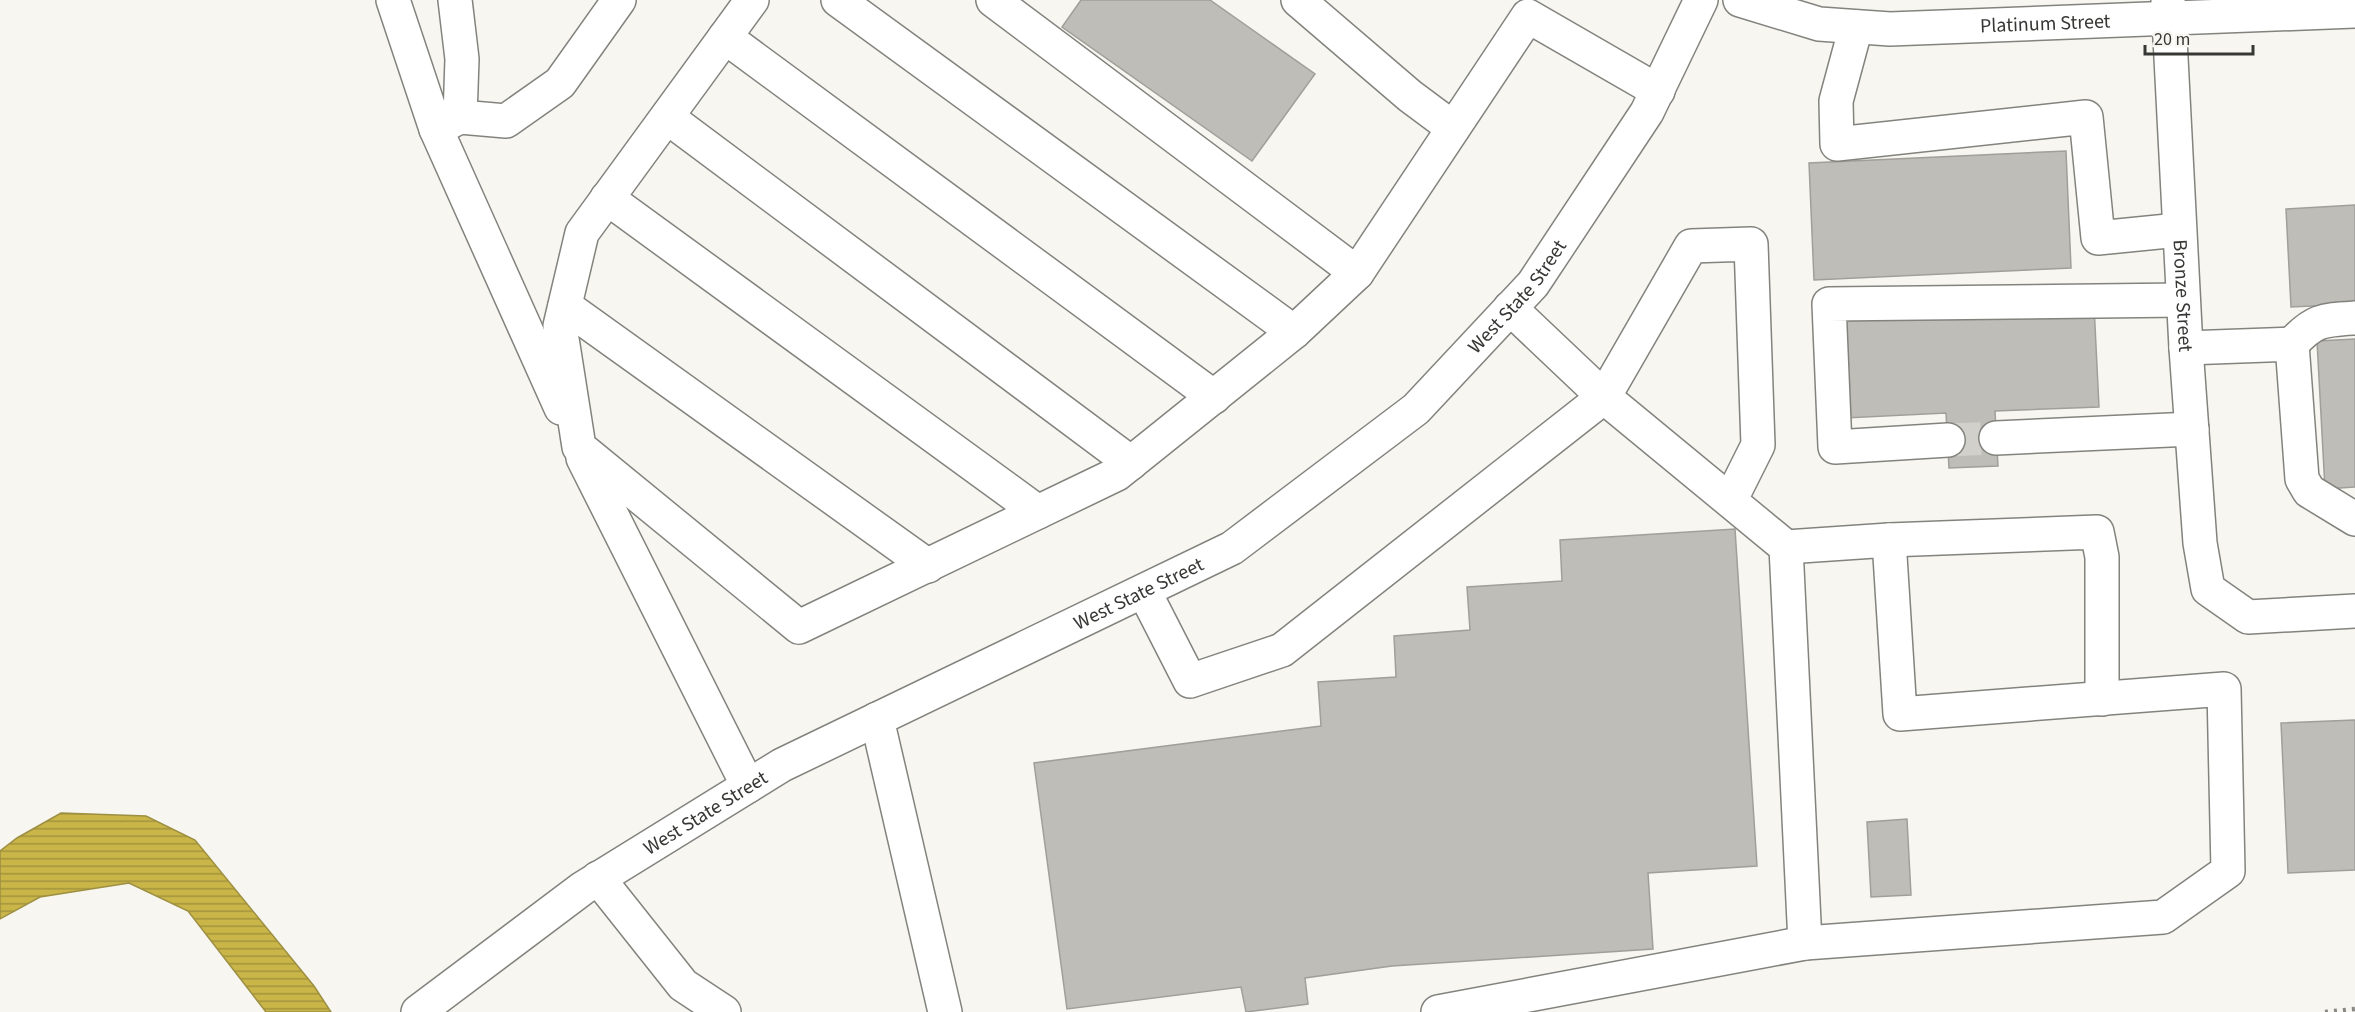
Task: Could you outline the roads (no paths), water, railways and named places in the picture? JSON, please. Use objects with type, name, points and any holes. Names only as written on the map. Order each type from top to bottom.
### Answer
[{"type":"street","points":[[393,0],[448,123],[579,447],[748,786]]},
{"type":"street","points":[[448,123],[462,59],[455,0]]},
{"type":"street","points":[[448,123],[506,122],[560,83],[619,0]]},
{"type":"street","points":[[752,0],[582,233],[560,326],[579,447],[799,627],[1117,474],[1294,332],[1357,273],[1532,8],[1658,91]]},
{"type":"street","points":[[838,0],[1294,332]]},
{"type":"street","points":[[993,0],[1357,273]]},
{"type":"street","points":[[1299,0],[1410,96],[1453,128]]},
{"type":"street","name":"West State Street","points":[[418,1012],[598,878],[782,765],[1232,548],[1416,409],[1539,274],[1647,112],[1701,0]]},
{"type":"street","name":"Platinum Street","points":[[1740,0],[1820,24],[1890,29],[2044,12],[2355,11]]},
{"type":"street","name":"Bronze Street","points":[[2168,10],[2186,348],[2200,543],[2208,589],[2248,617],[2355,611]]},
{"type":"street","points":[[1856,27],[1836,101],[1837,144],[2086,117],[2098,238],[2178,230]]},
{"type":"street","points":[[725,37],[1214,397]]},
{"type":"street","points":[[667,117],[1131,463]]},
{"type":"street","points":[[607,198],[1038,512]]},
{"type":"street","points":[[1144,591],[1190,681],[1282,650],[1604,397],[1691,246],[1751,244],[1758,445],[1730,501]]},
{"type":"street","points":[[1948,440],[1835,447],[1829,304],[2183,300]]},
{"type":"street","points":[[565,306],[928,566]]},
{"type":"street","points":[[1510,308],[1604,397],[1786,547],[1889,540],[2097,532],[2102,557],[2102,699]]},
{"type":"street","points":[[2186,348],[2292,344],[2309,326],[2321,320],[2355,318]]},
{"type":"street","points":[[2292,344],[2302,479],[2309,491],[2355,519]]},
{"type":"street","points":[[1996,438],[2192,429]]},
{"type":"street","points":[[1438,1012],[1805,943],[2163,917],[2228,871],[2224,689],[1900,714],[1889,540]]},
{"type":"street","points":[[1786,547],[1805,943]]},
{"type":"street","points":[[877,719],[945,1012]]},
{"type":"street","points":[[598,878],[683,985],[724,1012]]},
{"type":"tunnel","points":[[1948,440],[1996,438]]},
{"type":"railway","points":[[2325,1012],[2355,1009]]}]
